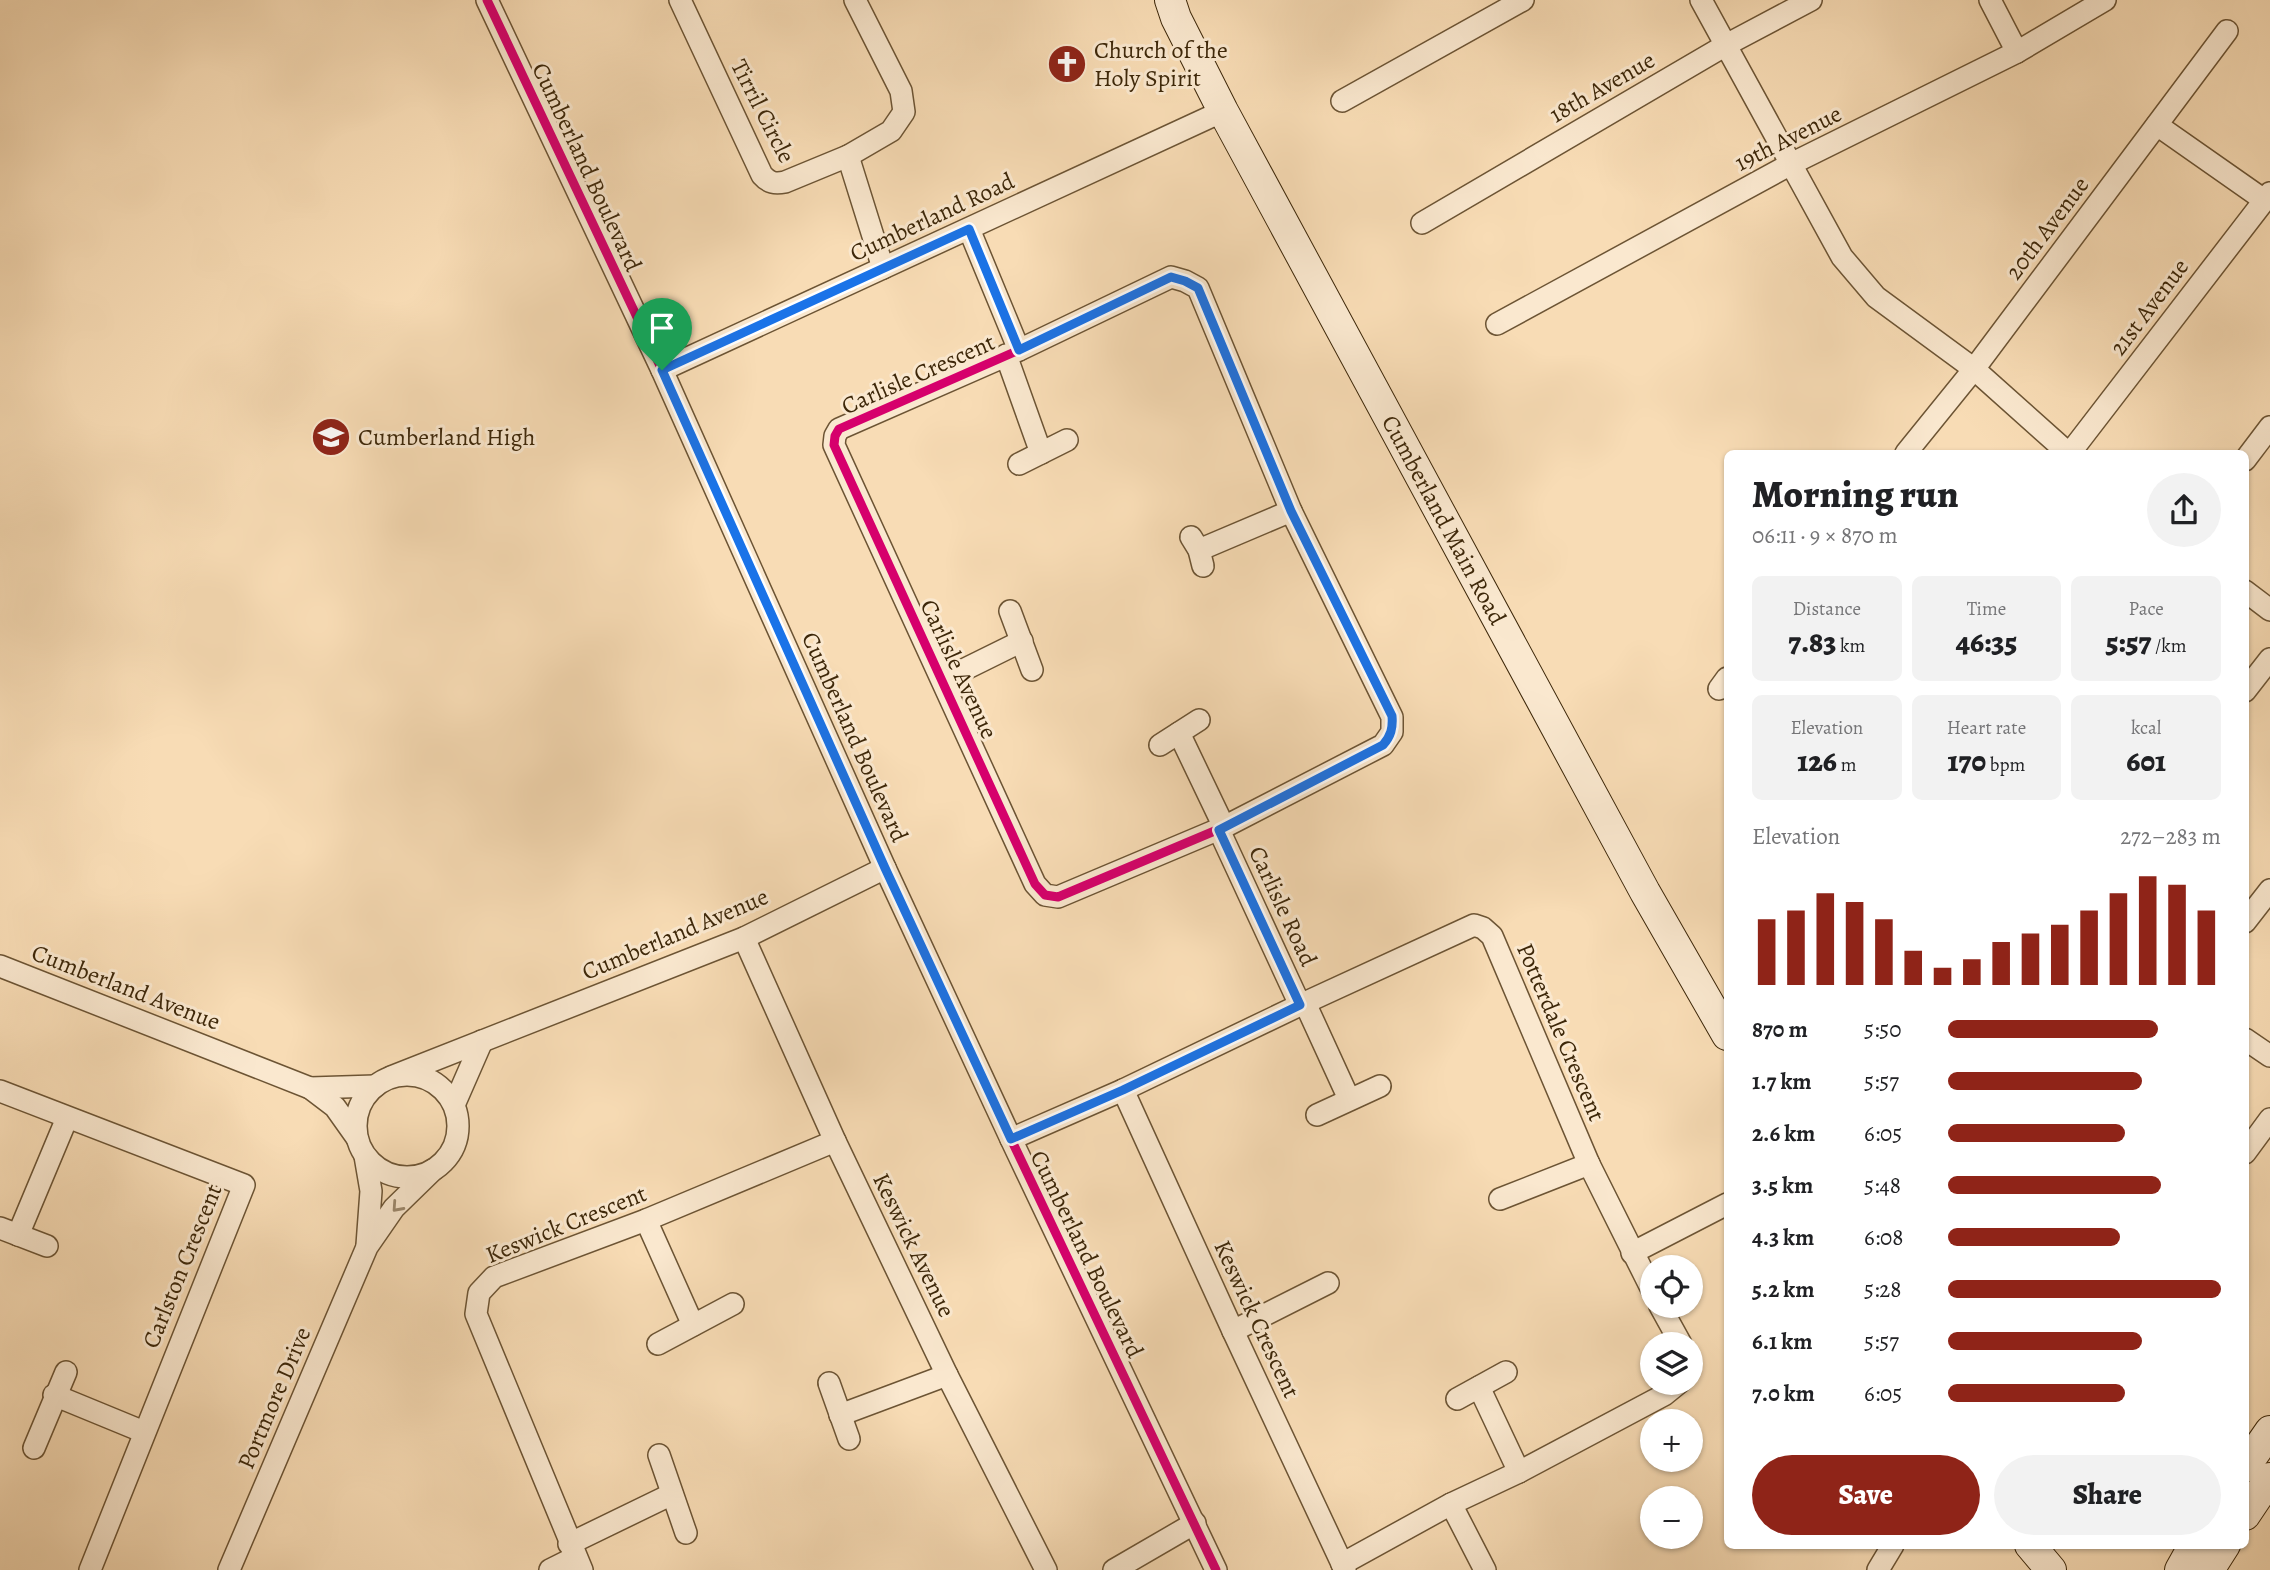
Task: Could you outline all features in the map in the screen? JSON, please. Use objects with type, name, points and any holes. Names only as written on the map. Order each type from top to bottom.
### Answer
[{"type":"street","name":"Cumberland Boulevard","points":[[487,0],[662,370],[885,868],[1216,1570]]},
{"type":"street","name":"Tirril Circle","points":[[680,0],[762,175],[768,182],[785,183],[848,156],[891,131],[904,112],[901,90],[855,0]]},
{"type":"street","name":"Cumberland Main Road","points":[[1170,0],[1176,18],[1223,111],[1645,892],[1724,1030]]},
{"type":"street","points":[[1342,102],[1524,0]]},
{"type":"street","points":[[1701,0],[1842,257],[1875,297],[1974,369],[2066,450]]},
{"type":"street","name":"18th Avenue","points":[[1422,223],[1726,45],[1811,0]]},
{"type":"street","points":[[1990,0],[2017,52]]},
{"type":"street","name":"19th Avenue","points":[[1497,324],[1791,164],[2017,52],[2105,0]]},
{"type":"street","name":"20th Avenue","points":[[1908,450],[1974,369],[2227,31]]},
{"type":"street","name":"Cumberland Road","points":[[662,370],[1223,111]]},
{"type":"street","points":[[2157,125],[2267,196]]},
{"type":"street","points":[[848,156],[883,268]]},
{"type":"street","name":"21st Avenue","points":[[2071,450],[2267,196]]},
{"type":"street","points":[[969,229],[1012,353],[1041,453]]},
{"type":"street","name":"Carlisle Crescent","points":[[834,445],[839,429],[1012,353],[1171,277],[1198,288],[1291,511],[1392,716],[1392,732],[1383,745],[1222,829],[1058,897]]},
{"type":"street","points":[[2249,455],[2270,427]]},
{"type":"street","points":[[1019,464],[1067,440]]},
{"type":"street","name":"Carlisle Avenue","points":[[834,445],[1035,884],[1045,895],[1058,897]]},
{"type":"street","points":[[1198,551],[1291,511]]},
{"type":"street","points":[[2249,594],[2270,610]]},
{"type":"street","points":[[1010,611],[1032,670]]},
{"type":"street","points":[[943,680],[1022,641]]},
{"type":"street","points":[[2249,686],[2270,659]]},
{"type":"street","points":[[1160,745],[1199,720]]},
{"type":"street","name":"Carlisle Road","points":[[1179,733],[1302,1004],[1349,1100]]},
{"type":"street","name":"Cumberland Avenue","points":[[310,1088],[383,1082],[744,938],[885,868]]},
{"type":"street","points":[[2249,917],[2270,890]]},
{"type":"street","name":"Potterdale Crescent","points":[[1011,1139],[1123,1090],[1474,925],[1483,928],[1492,936],[1589,1164],[1640,1268]]},
{"type":"street","name":"Keswick Avenue","points":[[744,938],[835,1141],[947,1375],[1046,1570]]},
{"type":"street","name":"Cumberland Avenue","points":[[0,966],[310,1088],[335,1107],[361,1147]]},
{"type":"street","points":[[454,1105],[482,1041]]},
{"type":"street","points":[[2249,1042],[2270,1056]]},
{"type":"street","points":[[410,1075],[428,1079],[443,1090],[454,1105],[458,1123],[456,1142],[447,1158],[433,1170],[415,1177],[397,1176],[379,1169],[361,1147],[357,1119],[362,1101],[383,1082],[410,1075]]},
{"type":"street","points":[[1317,1115],[1380,1086]]},
{"type":"street","name":"Keswick Crescent","points":[[1123,1090],[1344,1567]]},
{"type":"street","name":"Carlston Crescent","points":[[0,1091],[244,1185],[90,1570]]},
{"type":"street","points":[[47,1246],[9,1232],[67,1118]]},
{"type":"street","points":[[2249,1148],[2270,1119]]},
{"type":"street","name":"Keswick Crescent","points":[[576,1557],[475,1314],[479,1293],[494,1277],[646,1220],[835,1141]]},
{"type":"street","name":"Portmore Drive","points":[[361,1147],[371,1191],[367,1247]]},
{"type":"street","points":[[1500,1199],[1589,1164]]},
{"type":"street","name":"Portmore Drive","points":[[229,1570],[367,1247],[394,1208],[433,1170]]},
{"type":"street","points":[[1632,1253],[1724,1206]]},
{"type":"street","points":[[646,1220],[693,1325]]},
{"type":"street","points":[[1233,1331],[1328,1283]]},
{"type":"street","points":[[658,1344],[733,1304]]},
{"type":"street","points":[[34,1448],[54,1395],[66,1372]]},
{"type":"street","points":[[1457,1399],[1506,1372]]},
{"type":"street","points":[[840,1415],[947,1375]]},
{"type":"street","points":[[829,1383],[849,1439]]},
{"type":"street","points":[[1479,1387],[1519,1472]]},
{"type":"street","points":[[54,1395],[144,1432]]},
{"type":"street","points":[[1344,1567],[1451,1504],[1519,1472],[1664,1395]]},
{"type":"street","points":[[2249,1461],[2270,1431]]},
{"type":"street","points":[[659,1455],[686,1533]]},
{"type":"street","points":[[2249,1509],[2270,1478]]},
{"type":"street","points":[[550,1570],[576,1557],[673,1494]]},
{"type":"street","points":[[1451,1504],[1485,1570]]},
{"type":"street","points":[[1114,1570],[1195,1522]]},
{"type":"street","points":[[1878,1570],[1891,1549]]},
{"type":"street","points":[[2188,1562],[2216,1549]]},
{"type":"cycle path","points":[[487,0],[662,370],[885,868],[1216,1570]]},
{"type":"cycle path","points":[[1171,277],[1198,288],[1291,511],[1392,717],[1392,732],[1383,745],[1224,827],[1058,897],[1045,895],[1035,884],[834,445],[835,436],[839,429],[1019,350],[1171,277]]},
{"type":"place","name":"Church of the Holy Spirit","points":[[1067,64]]},
{"type":"place","name":"Cumberland High","points":[[331,437]]},
{"type":"route","points":[[969,229],[1019,350],[1171,277],[1198,288],[1291,511],[1392,716],[1392,732],[1383,745],[1219,830],[1300,1005],[1123,1090],[1011,1139],[885,868],[662,370],[969,229]]}]
